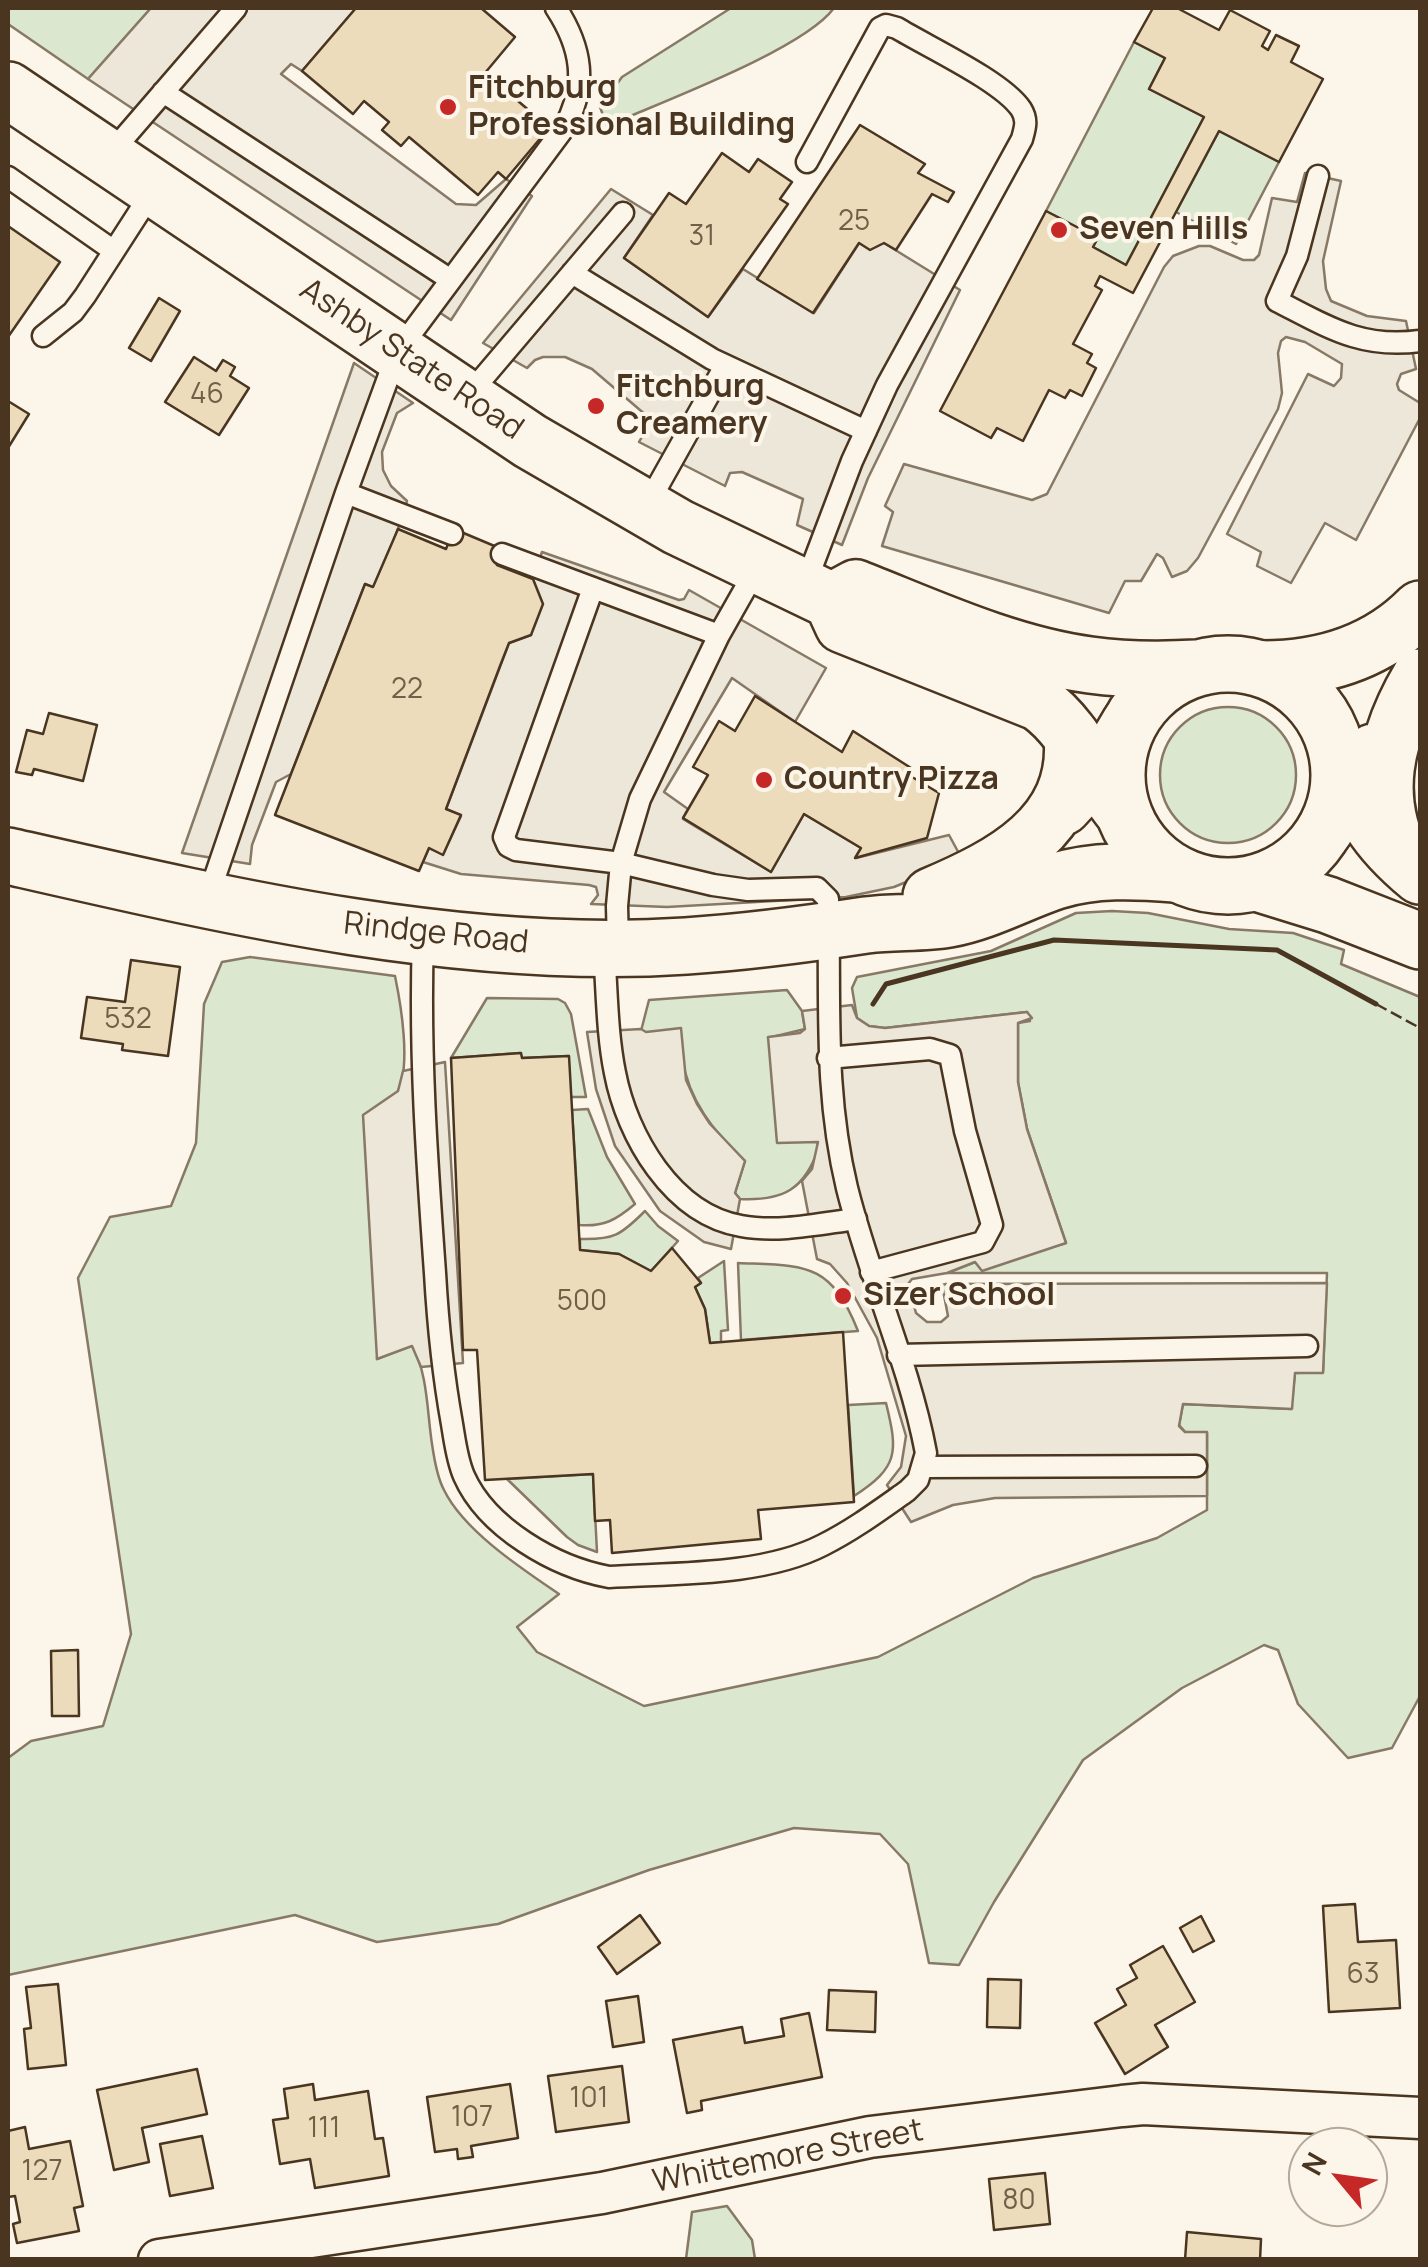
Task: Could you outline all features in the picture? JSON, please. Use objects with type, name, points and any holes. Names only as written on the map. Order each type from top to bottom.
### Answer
[{"type":"main road","name":"Ashby State Road","points":[[8,90],[530,441],[645,509],[798,585],[843,625],[1040,703],[1053,712],[1081,786]]},
{"type":"main road","points":[[798,585],[856,588],[973,633],[1059,660],[1129,670],[1218,664],[1298,669],[1352,656],[1406,624],[1420,609]]},
{"type":"main road","name":"Rindge Road","points":[[849,928],[996,864],[1081,786],[1141,705],[1158,689],[1197,668]]},
{"type":"main road","points":[[1262,669],[1282,678],[1308,698],[1327,724],[1337,787],[1413,870]]},
{"type":"main road","points":[[1257,883],[1296,864],[1337,787],[1419,679]]},
{"type":"main road","points":[[1413,870],[1395,844],[1384,773],[1389,745],[1419,679]]},
{"type":"main road","points":[[1081,786],[1143,848],[1176,874],[1216,886],[1257,883],[1420,941]]},
{"type":"main road","name":"Rindge Road","points":[[8,856],[305,920],[422,937],[611,947],[685,946],[946,920],[1085,874],[1176,874]]},
{"type":"street","name":"Whittemore Street","points":[[159,2260],[602,2193],[870,2137],[1122,2106],[1420,2118]]},
{"type":"lane","points":[[108,156],[236,8]]},
{"type":"lane","points":[[207,899],[398,351],[575,110],[582,69],[569,28],[556,8]]},
{"type":"lane","points":[[807,162],[880,28],[886,26],[897,28],[1006,94],[1022,110],[1027,122],[1022,139],[945,276],[866,431],[798,585],[719,634],[640,799],[621,863],[611,947],[614,1073],[641,1144],[666,1180],[692,1204],[738,1226],[776,1229],[856,1219]]},
{"type":"lane","points":[[163,92],[452,280]]},
{"type":"lane","points":[[1318,176],[1297,256],[1277,300],[1358,340],[1399,344],[1420,341]]},
{"type":"lane","points":[[8,177],[114,251]]},
{"type":"lane","points":[[44,336],[73,312],[154,187]]},
{"type":"lane","points":[[466,398],[623,213]]},
{"type":"lane","points":[[572,273],[725,366],[866,431]]},
{"type":"lane","points":[[645,509],[725,366]]},
{"type":"lane","points":[[346,493],[452,534]]},
{"type":"lane","points":[[502,554],[719,634]]},
{"type":"lane","points":[[422,937],[420,1014],[440,1357],[458,1458],[472,1491],[484,1506],[541,1554],[584,1572],[609,1577],[760,1564],[820,1547],[908,1491],[924,1467],[926,1453],[870,1272],[835,1126],[828,1058],[849,928],[817,888],[748,890],[713,885],[621,863],[516,850],[508,846],[504,837],[593,588]]},
{"type":"lane","points":[[828,1058],[930,1049],[950,1055],[964,1131],[992,1225],[983,1242],[870,1272]]},
{"type":"lane","points":[[898,1355],[1307,1346]]},
{"type":"lane","points":[[924,1467],[1196,1466]]},
{"type":"green space","points":[[8,8],[151,8],[88,79],[8,24]]},
{"type":"green space","points":[[731,8],[834,8],[818,24],[763,57],[607,126],[600,107],[622,77]]},
{"type":"green space","points":[[1134,42],[1165,58],[1149,89],[1204,117],[1126,265],[1093,247],[1097,238],[1046,211]]},
{"type":"green space","points":[[1219,131],[1279,162],[1236,244],[1176,212]]},
{"type":"green space","points":[[1228,707],[1254,712],[1276,727],[1291,749],[1296,775],[1291,801],[1276,823],[1254,838],[1228,843],[1202,838],[1180,823],[1165,801],[1160,775],[1165,749],[1180,727],[1202,712]]},
{"type":"green space","points":[[1076,913],[1148,913],[1229,929],[1293,933],[1344,950],[1341,964],[1420,997],[1420,1696],[1392,1748],[1348,1758],[1298,1704],[1278,1650],[1264,1645],[1182,1688],[1083,1760],[959,1965],[929,1963],[908,1864],[880,1834],[794,1828],[649,1870],[498,1924],[377,1942],[295,1915],[8,1975],[8,1758],[31,1741],[103,1726],[131,1634],[78,1278],[110,1217],[171,1206],[196,1143],[204,1004],[222,962],[250,957],[395,976],[404,1035],[404,1066],[398,1091],[377,1359],[412,1345],[424,1381],[435,1461],[444,1490],[479,1534],[559,1594],[517,1627],[537,1652],[644,1706],[878,1657],[1033,1578],[1157,1538],[1207,1510],[1207,1433],[1185,1432],[1179,1425],[1183,1404],[1291,1409],[1295,1373],[1323,1372],[1327,1273],[947,1273],[975,1262],[981,1267],[1066,1243],[1027,1129],[1018,1082],[1018,1023],[1030,1021],[1027,1012],[885,1028],[869,1026],[857,1018],[852,988],[857,977],[991,951]]},
{"type":"green space","points":[[787,990],[802,1011],[805,1029],[768,1038],[819,1147],[807,1173],[791,1190],[769,1198],[740,1199],[735,1193],[745,1161],[704,1114],[690,1088],[682,1058],[641,1031],[649,1000]]},
{"type":"green space","points":[[487,998],[558,999],[565,1003],[571,1014],[586,1097],[571,1097],[568,1056],[522,1058],[520,1053],[451,1058]]},
{"type":"green space","points":[[588,1109],[607,1157],[635,1204],[609,1221],[579,1225],[572,1110]]},
{"type":"green space","points":[[645,1211],[678,1241],[651,1271],[619,1254],[580,1250],[580,1239],[616,1234]]},
{"type":"green space","points":[[724,1261],[728,1330],[721,1331],[721,1342],[710,1343],[705,1309],[695,1287],[701,1283],[698,1278]]},
{"type":"green space","points":[[738,1263],[798,1267],[813,1272],[837,1291],[858,1331],[741,1340]]},
{"type":"green space","points":[[886,1403],[892,1434],[891,1457],[880,1476],[854,1496],[848,1405]]},
{"type":"green space","points":[[593,1474],[597,1552],[567,1537],[507,1479]]},
{"type":"green space","points":[[727,2206],[752,2240],[755,2259],[686,2259],[692,2212]]},
{"type":"shaded area","points":[[151,8],[356,8],[302,71],[291,64],[281,74],[456,204],[476,205],[506,179],[532,196],[451,320],[88,79]]},
{"type":"shaded area","points":[[1305,173],[1341,181],[1323,261],[1331,301],[1367,316],[1406,321],[1416,369],[1401,374],[1397,384],[1399,390],[1420,403],[1420,418],[1356,540],[1325,523],[1291,583],[1257,566],[1261,552],[1227,534],[1308,374],[1334,386],[1341,378],[1342,364],[1305,342],[1286,337],[1278,353],[1282,393],[1278,409],[1198,558],[1187,571],[1172,577],[1157,554],[1141,581],[1125,581],[1109,613],[882,546],[893,512],[885,506],[904,464],[1032,500],[1047,494],[1164,267],[1173,256],[1199,246],[1254,260],[1259,255],[1272,198],[1297,202]]},
{"type":"shaded area","points":[[611,189],[653,215],[624,258],[708,317],[743,269],[814,313],[859,243],[884,243],[960,290],[868,478],[842,545],[797,525],[803,499],[742,472],[730,473],[725,486],[639,442],[648,426],[647,416],[592,369],[565,357],[543,357],[527,368],[483,343]]},
{"type":"shaded area","points":[[354,363],[413,403],[397,413],[382,452],[383,470],[391,486],[407,501],[403,515],[376,589],[365,584],[291,774],[276,782],[252,845],[250,864],[182,853]]},
{"type":"shaded area","points":[[542,552],[679,600],[689,590],[826,668],[795,722],[732,678],[664,792],[688,809],[683,819],[771,872],[804,814],[861,848],[856,858],[949,835],[962,859],[894,887],[846,897],[667,907],[591,904],[598,895],[596,887],[589,885],[461,874],[423,862],[429,848],[443,854],[461,816],[446,809],[509,643],[531,635],[533,579]]},
{"type":"shaded area","points":[[852,1005],[857,1018],[869,1026],[885,1028],[1027,1012],[1032,1018],[1018,1023],[1018,1082],[1027,1129],[1066,1243],[982,1271],[975,1262],[947,1273],[912,1279],[908,1284],[916,1313],[927,1322],[941,1322],[948,1316],[942,1285],[946,1284],[1327,1283],[1323,1373],[1295,1373],[1292,1409],[1183,1404],[1179,1426],[1185,1432],[1207,1432],[1207,1496],[995,1498],[953,1505],[911,1522],[887,1485],[901,1467],[906,1436],[877,1338],[847,1283],[830,1264],[817,1259],[802,1181],[812,1169],[818,1142],[777,1143],[768,1037],[800,1033],[805,1029],[802,1011]]},
{"type":"shaded area","points":[[681,1028],[686,1080],[697,1104],[745,1161],[735,1193],[740,1199],[731,1249],[704,1242],[660,1211],[615,1146],[596,1089],[587,1032]]},
{"type":"shaded area","points":[[445,1062],[463,1363],[421,1367],[412,1346],[377,1359],[363,1115],[398,1091],[403,1071]]},
{"type":"building","name":"Fitchburg Professional Building","points":[[356,8],[481,8],[515,37],[485,73],[538,118],[533,124],[544,134],[506,179],[498,172],[478,195],[409,137],[401,146],[382,130],[389,122],[364,101],[353,114],[302,71]]},
{"type":"building","name":"Seven Hills","points":[[1153,8],[1177,8],[1219,30],[1230,10],[1270,31],[1262,46],[1268,50],[1276,35],[1299,46],[1291,62],[1323,79],[1279,162],[1219,131],[1133,293],[1100,276],[1095,286],[1102,290],[1073,344],[1092,354],[1087,363],[1096,368],[1082,396],[1070,390],[1065,398],[1049,390],[1023,441],[997,428],[991,438],[940,411],[1046,211],[1098,238],[1093,247],[1126,265],[1204,117],[1149,89],[1165,58],[1134,42]]},
{"type":"building","points":[[860,125],[925,164],[918,173],[954,192],[948,202],[932,194],[896,250],[884,243],[870,250],[859,243],[813,313],[757,279]]},
{"type":"building","points":[[722,153],[749,172],[758,159],[792,182],[780,199],[788,204],[708,317],[624,258],[669,193],[686,204]]},
{"type":"building","points":[[8,226],[60,262],[8,337]]},
{"type":"building","points":[[159,298],[180,311],[151,361],[129,348]]},
{"type":"building","points":[[194,357],[216,371],[223,360],[235,367],[230,376],[249,388],[219,435],[165,402]]},
{"type":"building","points":[[8,401],[29,414],[8,448]]},
{"type":"building","points":[[398,529],[446,549],[454,529],[504,550],[497,565],[533,579],[543,604],[531,635],[509,643],[446,809],[461,815],[443,855],[429,848],[419,871],[275,815],[365,584],[373,587]]},
{"type":"building","points":[[755,696],[842,752],[853,731],[911,768],[907,774],[939,793],[927,838],[855,858],[861,848],[804,814],[771,872],[683,818],[708,775],[693,767],[719,721],[735,731]]},
{"type":"building","points":[[49,713],[97,725],[83,781],[34,769],[32,775],[16,772],[27,730],[43,734]]},
{"type":"building","points":[[131,960],[180,967],[168,1056],[122,1050],[123,1044],[81,1038],[87,997],[125,1002]]},
{"type":"building","name":"Sizer School","points":[[521,1053],[522,1058],[569,1056],[580,1250],[619,1254],[651,1271],[672,1248],[701,1283],[695,1287],[705,1309],[710,1343],[843,1332],[854,1502],[758,1510],[761,1539],[612,1553],[610,1520],[595,1521],[593,1474],[485,1480],[477,1350],[463,1350],[451,1058]]},
{"type":"building","points":[[78,1650],[79,1716],[52,1716],[51,1651]]},
{"type":"building","points":[[1355,1904],[1358,1942],[1396,1940],[1400,2008],[1329,2012],[1323,1906]]},
{"type":"building","points":[[640,1915],[660,1943],[617,1974],[598,1947]]},
{"type":"building","points":[[1201,1916],[1214,1941],[1193,1952],[1180,1928]]},
{"type":"building","points":[[1163,1946],[1195,2002],[1155,2025],[1168,2047],[1125,2074],[1095,2023],[1126,2005],[1117,1989],[1137,1978],[1130,1965]]},
{"type":"building","points":[[988,1979],[1021,1980],[1020,2028],[987,2027]]},
{"type":"building","points":[[58,1984],[66,2065],[28,2069],[24,2029],[31,2028],[26,1987]]},
{"type":"building","points":[[829,1990],[876,1992],[875,2032],[827,2030]]},
{"type":"building","points":[[638,1996],[644,2042],[613,2047],[606,2001]]},
{"type":"building","points":[[809,2013],[822,2077],[701,2101],[702,2110],[687,2113],[673,2040],[742,2027],[745,2043],[784,2036],[781,2019]]},
{"type":"building","points":[[622,2066],[629,2122],[556,2132],[548,2076]]},
{"type":"building","points":[[197,2069],[207,2114],[142,2128],[149,2162],[114,2170],[97,2090]]},
{"type":"building","points":[[313,2084],[315,2100],[368,2091],[375,2139],[383,2138],[389,2176],[315,2188],[310,2159],[280,2164],[273,2120],[288,2118],[284,2089]]},
{"type":"building","points":[[510,2084],[518,2138],[471,2146],[473,2157],[458,2159],[457,2149],[435,2152],[427,2097]]},
{"type":"building","points":[[25,2127],[29,2149],[70,2141],[83,2206],[74,2208],[79,2231],[17,2243],[13,2224],[20,2222],[15,2196],[8,2197],[8,2131]]},
{"type":"building","points":[[202,2136],[213,2188],[170,2196],[160,2144]]},
{"type":"building","points":[[1045,2173],[1050,2224],[994,2230],[989,2179]]},
{"type":"building","points":[[1187,2232],[1261,2239],[1260,2260],[1185,2260]]},
{"type":"fence","points":[[1376,1004],[1420,1028]]},
{"type":"wall","points":[[873,1004],[886,984],[1054,940],[1277,950],[1376,1004]]},
{"type":"place","name":"Fitchburg Professional Building","points":[[448,107]]},
{"type":"place","name":"Seven Hills","points":[[1059,230]]},
{"type":"place","name":"Fitchburg Creamery","points":[[596,406]]},
{"type":"place","name":"Country Pizza","points":[[764,780]]},
{"type":"place","name":"Sizer School","points":[[843,1296]]}]
